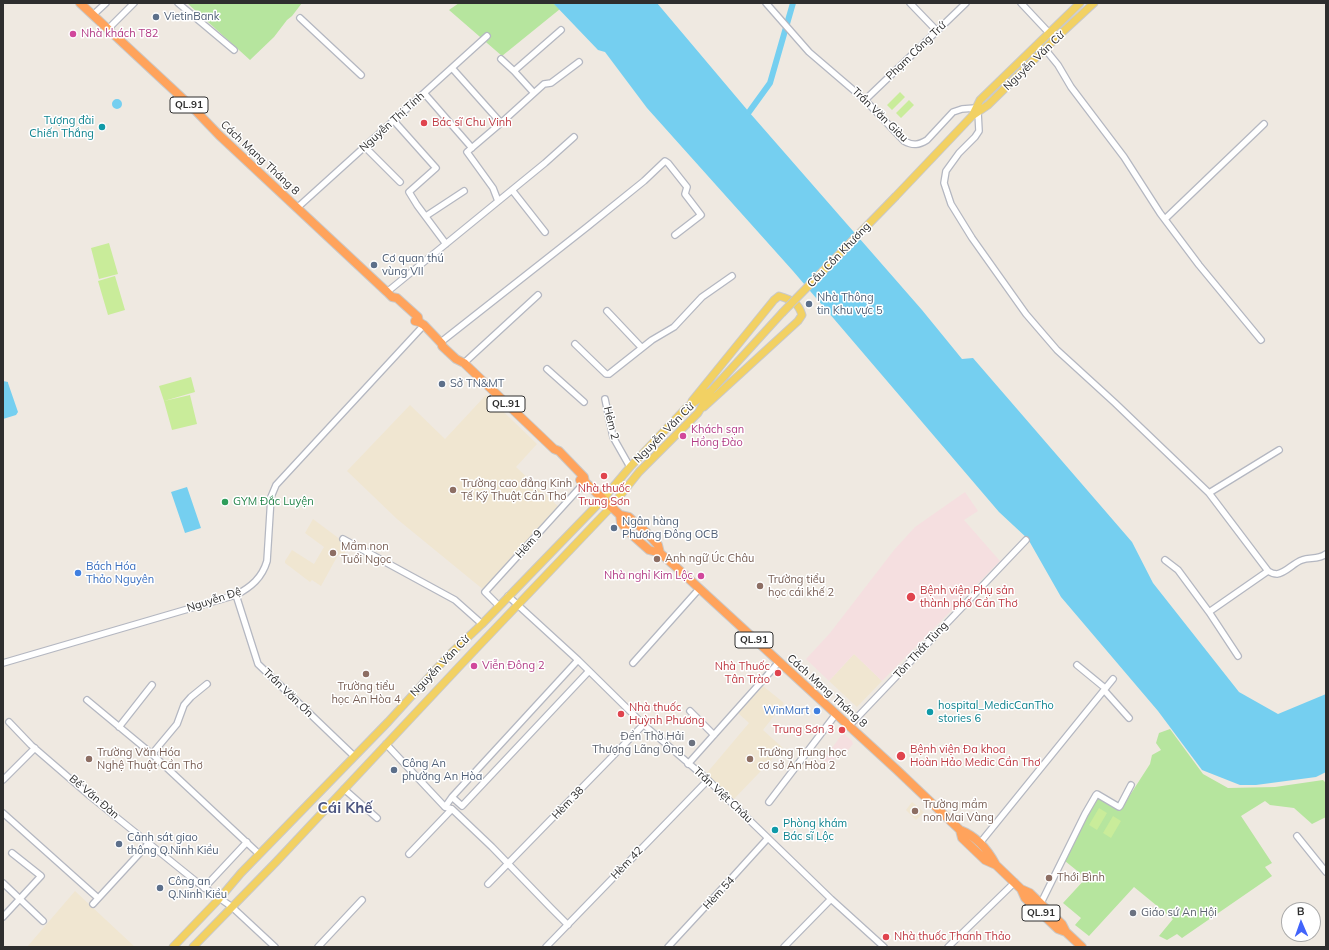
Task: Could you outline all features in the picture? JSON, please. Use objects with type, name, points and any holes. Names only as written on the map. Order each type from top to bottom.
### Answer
[{"type":"highway","name":"Cách Mạng Tháng 8","points":[[80,3],[389,294],[393,302],[415,321],[421,323],[442,343],[442,346],[456,359],[461,361],[554,449],[555,455],[580,480],[586,482],[620,515],[621,523],[631,534],[649,550],[660,553],[960,830],[970,834],[980,843],[991,855],[996,865]]},
{"type":"highway","name":"Cách Mạng Tháng 8","points":[[960,830],[962,838],[985,860],[996,865],[1015,882],[1021,889],[1025,898],[1058,929],[1066,932]]},
{"type":"highway","name":"Cách Mạng Tháng 8","points":[[1021,889],[1030,893],[1041,903],[1062,924],[1066,932],[1082,947]]},
{"type":"main road","name":"Nguyễn Văn Cừ","points":[[896,196],[972,116],[977,110],[980,100],[1048,32],[1080,3]]},
{"type":"main road","name":"Nguyễn Văn Cừ","points":[[977,110],[988,106],[1055,39],[1094,3]]},
{"type":"main road","name":"Cầu Cồn Khương","points":[[782,313],[896,196]]},
{"type":"main road","points":[[687,406],[774,300],[779,296],[791,300],[799,306],[802,315],[798,321],[698,413]]},
{"type":"main road","name":"Nguyễn Văn Cừ","points":[[192,947],[276,862],[611,507],[639,472],[698,413],[711,391],[782,313]]},
{"type":"main road","name":"Nguyễn Văn Cừ","points":[[173,947],[259,854],[388,722],[449,655],[482,624],[602,499],[687,406],[711,391]]},
{"type":"street","points":[[93,16],[106,3]]},
{"type":"street","points":[[108,29],[134,3]]},
{"type":"street","points":[[178,3],[234,50]]},
{"type":"street","name":"Trần Văn Giàu","points":[[766,3],[809,52],[865,100],[904,141],[910,144],[916,144],[927,140],[957,109],[977,110]]},
{"type":"street","points":[[910,3],[937,31]]},
{"type":"street","name":"Phạm Công Trứ","points":[[865,100],[966,3]]},
{"type":"street","points":[[1021,3],[1055,39]]},
{"type":"street","points":[[300,18],[361,75]]},
{"type":"street","points":[[514,71],[561,30]]},
{"type":"street","name":"Nguyễn Thị Tính","points":[[297,208],[487,36]]},
{"type":"street","points":[[1045,49],[1058,65],[1071,88],[1124,157],[1164,219],[1199,266],[1261,340]]},
{"type":"street","points":[[501,60],[514,71],[534,93]]},
{"type":"street","points":[[498,201],[493,188],[467,152],[545,83],[551,83],[579,62]]},
{"type":"street","points":[[452,68],[501,123]]},
{"type":"street","points":[[424,93],[472,148]]},
{"type":"street","points":[[977,110],[979,131],[959,153],[946,171],[944,183],[951,204],[972,238],[1026,314],[1057,350],[1209,493],[1268,571],[1276,574],[1286,570],[1301,560],[1317,558],[1326,554]]},
{"type":"street","points":[[394,121],[436,168],[409,192],[446,244]]},
{"type":"street","points":[[1164,219],[1264,124]]},
{"type":"street","points":[[389,294],[446,244],[574,137]]},
{"type":"street","points":[[365,147],[400,182]]},
{"type":"street","points":[[442,343],[644,181],[665,161],[687,186],[685,194],[701,215],[675,235]]},
{"type":"street","points":[[512,190],[545,232]]},
{"type":"street","points":[[426,216],[464,191]]},
{"type":"street","points":[[575,344],[606,374],[612,372],[656,337],[674,327],[702,297],[732,276]]},
{"type":"street","points":[[461,361],[538,295]]},
{"type":"street","points":[[607,311],[642,348]]},
{"type":"street","name":"Nguyễn Đệ","points":[[3,663],[236,595],[256,582],[265,569],[267,561],[271,497],[276,485],[421,323]]},
{"type":"street","points":[[547,369],[584,402]]},
{"type":"street","name":"Hẻm 2","points":[[605,399],[614,437],[630,467]]},
{"type":"street","points":[[1209,493],[1279,450]]},
{"type":"street","name":"Hẻm 9","points":[[499,606],[485,592],[586,482]]},
{"type":"street","points":[[343,539],[455,600],[482,624]]},
{"type":"street","name":"Tôn Thất Tùng","points":[[849,726],[1026,540]]},
{"type":"street","points":[[1165,560],[1178,570],[1209,612],[1238,656]]},
{"type":"street","points":[[1209,612],[1268,571]]},
{"type":"street","points":[[633,663],[699,589]]},
{"type":"street","name":"Trần Văn Ơn","points":[[236,595],[258,664],[354,756]]},
{"type":"street","name":"Trần Việt Châu","points":[[508,596],[646,723],[688,764],[708,780],[831,899],[884,947]]},
{"type":"street","points":[[445,807],[452,797],[578,660]]},
{"type":"street","points":[[688,764],[779,662]]},
{"type":"street","points":[[1077,665],[1105,689],[1129,718]]},
{"type":"street","points":[[452,797],[462,806],[589,671]]},
{"type":"street","points":[[980,843],[1112,679]]},
{"type":"street","points":[[152,754],[178,724],[184,706],[188,700],[207,684]]},
{"type":"street","points":[[120,727],[152,685]]},
{"type":"street","points":[[88,700],[152,754],[259,854]]},
{"type":"street","points":[[690,711],[714,735]]},
{"type":"street","points":[[769,802],[836,714]]},
{"type":"street","name":"Bế Văn Đàn","points":[[10,722],[35,748],[90,796],[218,899],[232,907],[275,947]]},
{"type":"street","name":"Hèm 38","points":[[488,884],[646,723]]},
{"type":"street","points":[[386,744],[445,807],[452,809],[568,925]]},
{"type":"street","points":[[3,780],[35,748]]},
{"type":"street","name":"Hèm 42","points":[[546,947],[708,780]]},
{"type":"street","points":[[1041,903],[1096,795],[1097,794],[1120,806],[1131,785]]},
{"type":"street","points":[[344,789],[377,818]]},
{"type":"street","points":[[409,854],[452,809]]},
{"type":"street","points":[[3,813],[98,898]]},
{"type":"street","points":[[1297,836],[1326,872]]},
{"type":"street","name":"Hèm 54","points":[[668,947],[768,838]]},
{"type":"street","points":[[204,888],[247,842]]},
{"type":"street","points":[[93,904],[149,843]]},
{"type":"street","points":[[3,917],[41,876],[12,854]]},
{"type":"street","points":[[948,947],[1015,882]]},
{"type":"street","points":[[3,883],[43,921]]},
{"type":"street","points":[[784,947],[831,899]]},
{"type":"street","points":[[318,947],[362,900]]},
{"type":"shaded area","name":"Trường cao đẳng Kinh Tế Kỹ Thuật Cần Thơ","points":[[486,395],[537,444],[516,467],[560,508],[485,591],[397,519],[347,471],[410,405],[445,439]]},
{"type":"shaded area","name":"Bệnh viện Phụ sản thành phố Cần Thơ","points":[[965,492],[978,511],[964,520],[1000,561],[882,681],[854,654],[829,681],[806,659],[830,633],[894,550],[915,527]]},
{"type":"shaded area","name":"Mầm non Tuổi Ngọc","points":[[313,519],[349,546],[343,556],[338,555],[321,586],[312,580],[310,582],[285,563],[292,550],[314,564],[324,547],[305,533]]},
{"type":"shaded area","points":[[854,654],[882,681],[857,707],[829,681]]},
{"type":"shaded area","name":"Trường Trung học cơ sở An Hòa 2","points":[[763,686],[784,703],[763,730],[783,748],[734,799],[706,774],[749,723],[738,713]]},
{"type":"shaded area","points":[[843,733],[852,741],[853,744],[843,756],[838,754],[830,765],[823,760]]},
{"type":"shaded area","name":"Trường mầm non Mai Vàng","points":[[912,802],[924,812],[916,820],[906,810]]},
{"type":"shaded area","points":[[75,891],[135,947],[27,947]]},
{"type":"green space","points":[[187,3],[302,3],[274,37],[250,60]]},
{"type":"green space","points":[[459,3],[553,3],[560,9],[502,56],[449,10]]},
{"type":"green space","points":[[900,92],[905,97],[892,110],[887,105]]},
{"type":"green space","points":[[909,100],[914,105],[901,118],[896,113]]},
{"type":"green space","points":[[109,243],[118,274],[99,279],[91,248]]},
{"type":"green space","points":[[115,276],[125,310],[108,315],[98,281]]},
{"type":"green space","points":[[191,377],[195,392],[164,401],[159,386]]},
{"type":"green space","points":[[190,395],[197,424],[172,430],[164,401]]},
{"type":"green space","points":[[1170,729],[1203,774],[1228,788],[1275,787],[1323,780],[1326,783],[1326,817],[1312,824],[1294,808],[1270,805],[1265,801],[1241,816],[1272,863],[1265,867],[1272,876],[1182,938],[1177,934],[1167,940],[1159,936],[1173,919],[1134,887],[1089,936],[1075,925],[1081,918],[1063,903],[1086,878],[1065,861],[1097,797],[1121,809],[1150,764],[1152,755],[1161,750],[1156,743],[1159,733]]},
{"type":"green space","points":[[1099,808],[1107,813],[1097,830],[1089,825]]},
{"type":"green space","points":[[1113,816],[1121,821],[1111,838],[1103,833]]},
{"type":"water","points":[[553,3],[657,3],[749,112],[922,310],[962,359],[973,358],[1132,542],[1153,583],[1239,692],[1278,714],[1326,694],[1326,772],[1316,777],[1256,785],[1240,785],[1202,770],[1158,711],[1061,597],[1028,539],[999,512],[793,271],[647,108],[605,52],[598,50]]},
{"type":"water","points":[[117,99],[122,104],[117,109],[112,104]]},
{"type":"water","points":[[3,381],[8,382],[18,412],[16,415],[3,419]]},
{"type":"water","points":[[187,487],[201,528],[185,533],[171,492]]},
{"type":"waterway","points":[[749,112],[770,83],[793,3]]},
{"type":"place","name":"VietinBank","points":[[156,17]]},
{"type":"place","name":"Nhà khách T82","points":[[73,34]]},
{"type":"place","name":"Bác sĩ Chu Vinh","points":[[424,123]]},
{"type":"place","name":"Tượng đài Chiến Thắng","points":[[102,127]]},
{"type":"place","name":"Cơ quan thú vùng VII","points":[[374,265]]},
{"type":"place","name":"Nhà Thông tin Khu vực 5","points":[[809,304]]},
{"type":"place","name":"Sở TN&MT","points":[[442,384]]},
{"type":"place","name":"Khách sạn Hồng Đào","points":[[683,436]]},
{"type":"place","name":"Nhà thuốc Trung Sơn","points":[[604,476]]},
{"type":"place","name":"Trường cao đẳng Kinh Tế Kỹ Thuật Cần Thơ","points":[[453,490]]},
{"type":"place","name":"GYM Đắc Luyện","points":[[225,502]]},
{"type":"place","name":"Ngân hàng Phương Đông OCB","points":[[614,528]]},
{"type":"place","name":"Mầm non Tuổi Ngọc","points":[[333,553]]},
{"type":"place","name":"Anh ngữ Úc Châu","points":[[657,559]]},
{"type":"place","name":"Bách Hóa Thảo Nguyên","points":[[78,573]]},
{"type":"place","name":"Nhà nghỉ Kim Lộc","points":[[701,576]]},
{"type":"place","name":"Trường tiểu học cái khế 2","points":[[760,586]]},
{"type":"place","name":"Bệnh viện Phụ sản thành phố Cần Thơ","points":[[911,597]]},
{"type":"place","name":"Viễn Đông 2","points":[[474,666]]},
{"type":"place","name":"Nhà Thuốc Tân Trào","points":[[778,673]]},
{"type":"place","name":"Trường tiểu học An Hòa 4","points":[[366,674]]},
{"type":"place","name":"WinMart","points":[[817,711]]},
{"type":"place","name":"hospital_MedicCanTho stories 6","points":[[930,712]]},
{"type":"place","name":"Nhà thuốc Huỳnh Phương","points":[[621,714]]},
{"type":"place","name":"Trung Sơn 3","points":[[842,730]]},
{"type":"place","name":"Đền Thờ Hải Thượng Lãng Ông","points":[[692,743]]},
{"type":"place","name":"Bệnh viện Đa khoa Hoàn Hảo Medic Cần Thơ","points":[[901,756]]},
{"type":"place","name":"Trường Văn Hóa Nghệ Thuật Cần Thơ","points":[[89,759]]},
{"type":"place","name":"Trường Trung học cơ sở An Hòa 2","points":[[750,759]]},
{"type":"place","name":"Công An phường An Hòa","points":[[394,770]]},
{"type":"place","name":"Trường mầm non Mai Vàng","points":[[915,811]]},
{"type":"place","name":"Phòng khám Bác sĩ Lộc","points":[[775,830]]},
{"type":"place","name":"Cảnh sát giao thông Q.Ninh Kiều","points":[[119,844]]},
{"type":"place","name":"Thới Bình","points":[[1049,878]]},
{"type":"place","name":"Công an Q.Ninh Kiều","points":[[160,888]]},
{"type":"place","name":"Giáo sứ An Hội","points":[[1133,913]]},
{"type":"place","name":"Nhà thuốc Thanh Thảo","points":[[886,937]]},
{"type":"district","name":"Cái Khế","points":[[345,808]]}]
